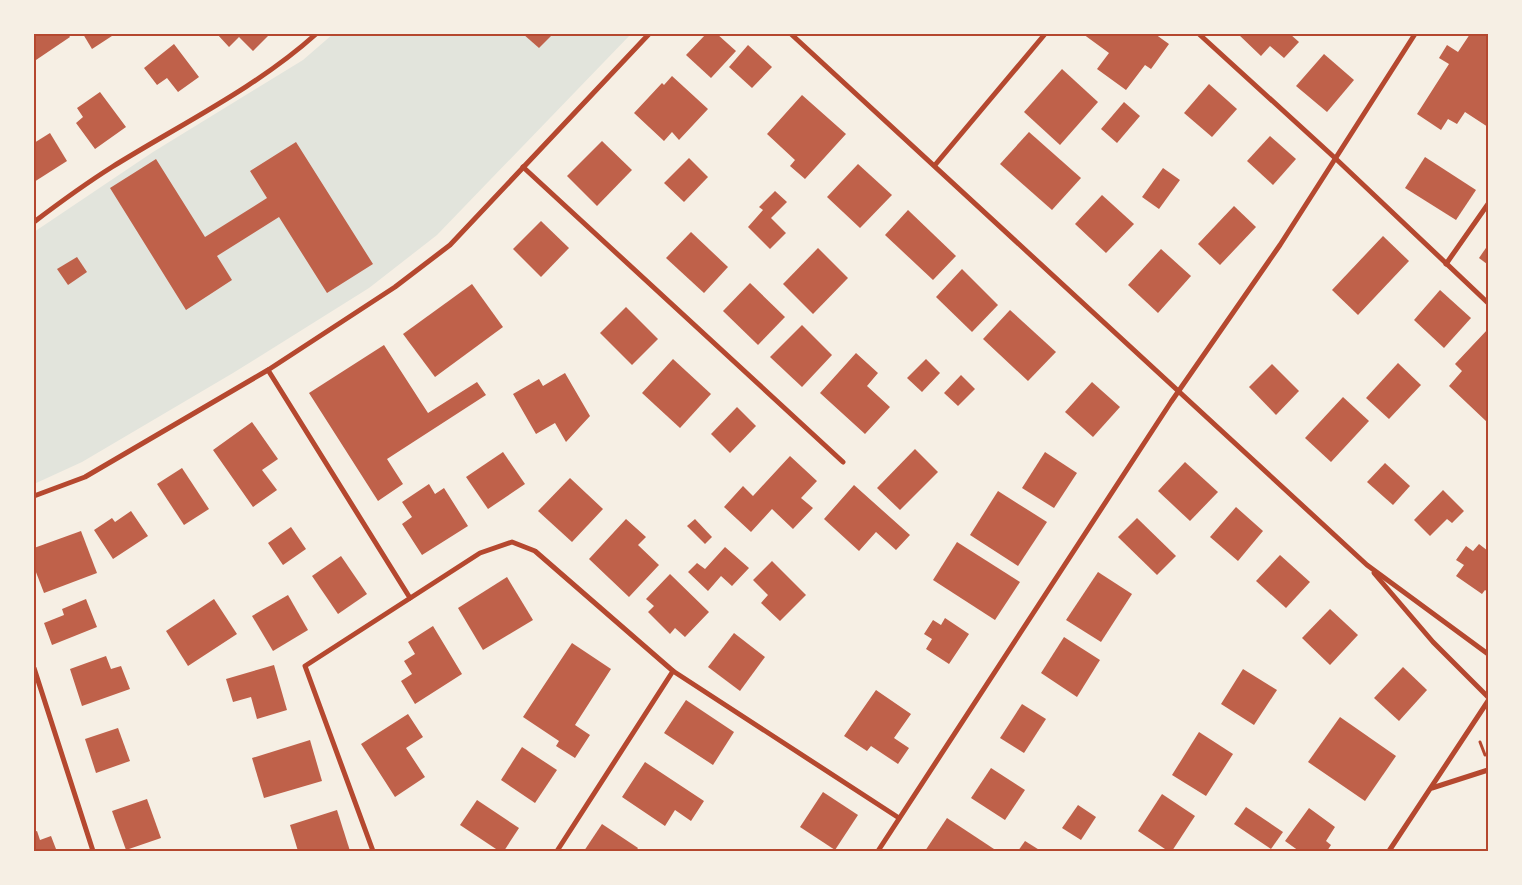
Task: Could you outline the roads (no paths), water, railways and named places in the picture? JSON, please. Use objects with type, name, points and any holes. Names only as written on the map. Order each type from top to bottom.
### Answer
[{"type":"street","points":[[34,222],[110,168],[255,81],[294,54],[316,34]]},
{"type":"street","points":[[34,496],[85,477],[268,370],[369,304],[450,245],[649,34]]},
{"type":"street","points":[[791,34],[1367,565],[1488,654]]},
{"type":"street","points":[[935,165],[1045,34]]},
{"type":"street","points":[[1199,34],[1335,158],[1488,304]]},
{"type":"street","points":[[878,851],[1178,392],[1280,245],[1416,34]]},
{"type":"street","points":[[523,168],[843,462]]},
{"type":"street","points":[[1446,264],[1488,204]]},
{"type":"street","points":[[268,370],[410,598]]},
{"type":"street","points":[[373,851],[304,666],[480,553],[512,542],[525,545],[535,551],[673,671],[899,818]]},
{"type":"street","points":[[1367,565],[1433,642],[1488,697]]},
{"type":"street","points":[[34,668],[93,851]]},
{"type":"street","points":[[557,851],[673,671]]},
{"type":"street","points":[[1389,851],[1488,701]]},
{"type":"street","points":[[1431,788],[1488,770]]}]
